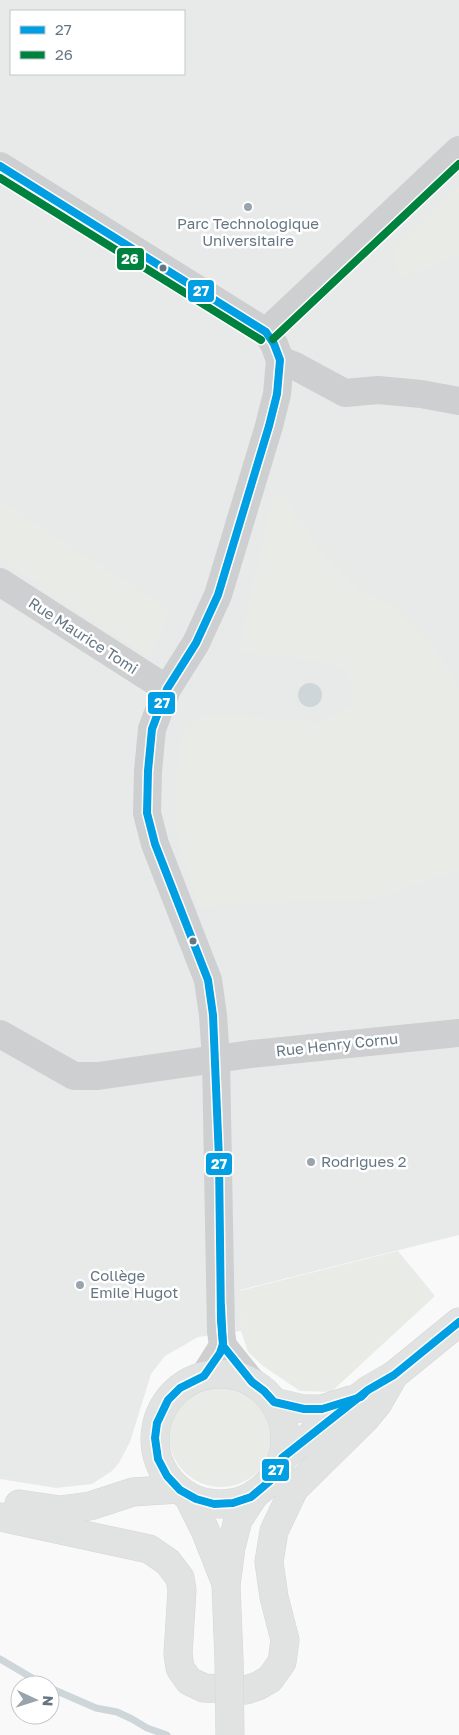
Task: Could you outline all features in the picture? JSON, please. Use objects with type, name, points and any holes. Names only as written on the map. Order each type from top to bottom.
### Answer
[{"type":"main road","points":[[282,1458],[368,1390],[394,1375],[459,1322]]},
{"type":"main road","points":[[0,1501],[60,1510],[90,1506],[133,1492],[183,1493],[204,1503],[222,1505],[240,1502],[255,1494],[277,1472],[282,1458],[285,1438],[282,1419],[274,1402],[264,1390],[252,1382],[237,1376],[220,1374],[204,1376],[185,1384],[170,1398],[162,1411],[155,1437],[158,1458],[166,1475],[183,1493],[205,1530],[226,1585]]},
{"type":"main road","points":[[0,1517],[150,1549],[168,1562],[180,1578],[182,1590],[178,1654],[180,1668],[189,1681],[204,1688],[246,1690],[258,1686],[270,1679],[282,1662],[285,1640],[274,1597],[269,1562],[274,1531],[294,1489],[365,1418],[378,1403],[394,1375]]},
{"type":"main road","points":[[274,1402],[304,1409],[322,1409],[361,1397]]},
{"type":"main road","points":[[133,1492],[158,1458]]},
{"type":"main road","points":[[230,1735],[226,1585],[231,1547],[238,1520],[255,1494]]},
{"type":"street","points":[[266,332],[459,150]]},
{"type":"street","points":[[0,166],[266,332],[274,344],[280,360],[276,394],[269,426],[218,595],[196,643],[167,689],[152,729],[148,771],[147,813],[155,844],[208,980],[216,1059],[221,1321],[224,1346],[252,1382]]},
{"type":"street","points":[[280,360],[295,366],[346,394],[378,390],[420,394],[459,401]]},
{"type":"street","name":"Rue Maurice Tomi","points":[[0,582],[167,689]]},
{"type":"street","name":"Rue Henry Cornu","points":[[0,1034],[74,1076],[98,1076],[251,1054],[459,1033]]},
{"type":"street","points":[[204,1376],[224,1346]]},
{"type":"shaded area","points":[[0,0],[459,0],[459,1235],[240,1290],[241,1331],[198,1337],[165,1356],[151,1374],[130,1442],[119,1463],[112,1471],[92,1484],[56,1488],[0,1479]]},
{"type":"shaded area","points":[[459,186],[459,254],[400,279],[392,250]]},
{"type":"shaded area","points":[[274,492],[288,500],[317,547],[361,591],[394,605],[433,646],[459,687],[459,872],[379,898],[198,907],[177,835],[175,781],[184,728],[205,714],[318,722],[350,706],[353,688],[344,669],[313,660],[238,653]]},
{"type":"shaded area","points":[[3,503],[169,609],[159,637],[148,657],[0,558],[0,507]]},
{"type":"shaded area","points":[[310,683],[319,686],[322,695],[319,704],[310,707],[301,704],[298,695],[301,686]]},
{"type":"shaded area","points":[[398,1251],[435,1296],[331,1392],[300,1391],[263,1366],[248,1352],[241,1331],[239,1291]]},
{"type":"shaded area","points":[[221,1383],[241,1387],[250,1392],[264,1406],[269,1415],[273,1435],[269,1455],[264,1464],[250,1478],[241,1483],[221,1487],[201,1483],[192,1478],[178,1464],[173,1455],[169,1435],[173,1415],[178,1406],[192,1392],[201,1387]]},
{"type":"waterway","points":[[0,1659],[27,1675]]},
{"type":"waterway","points":[[60,1692],[96,1708],[117,1712],[147,1728],[167,1735]]},
{"type":"transit line","name":"26","points":[[273,339],[459,164]]},
{"type":"transit line","name":"27","points":[[0,166],[266,332],[274,344],[280,360],[277,394],[269,426],[218,595],[196,643],[167,689],[152,729],[147,813],[155,844],[208,980],[213,1015],[219,1159],[221,1321],[223,1344],[220,1353],[204,1376],[180,1388],[168,1400],[157,1423],[155,1438],[158,1459],[167,1476],[180,1490],[196,1499],[214,1504],[233,1503],[251,1497],[270,1481],[282,1458],[368,1390],[394,1375],[459,1322]]},
{"type":"transit line","name":"26","points":[[0,178],[261,340]]},
{"type":"transit line","name":"27","points":[[221,1306],[223,1346],[252,1382],[274,1402],[304,1409],[322,1409],[361,1397],[364,1394]]},
{"type":"place","name":"Parc Technologique Universitaire","points":[[248,207]]},
{"type":"place","name":"Rodrigues 2","points":[[311,1162]]},
{"type":"place","name":"Collège Emile Hugot","points":[[80,1285]]}]
